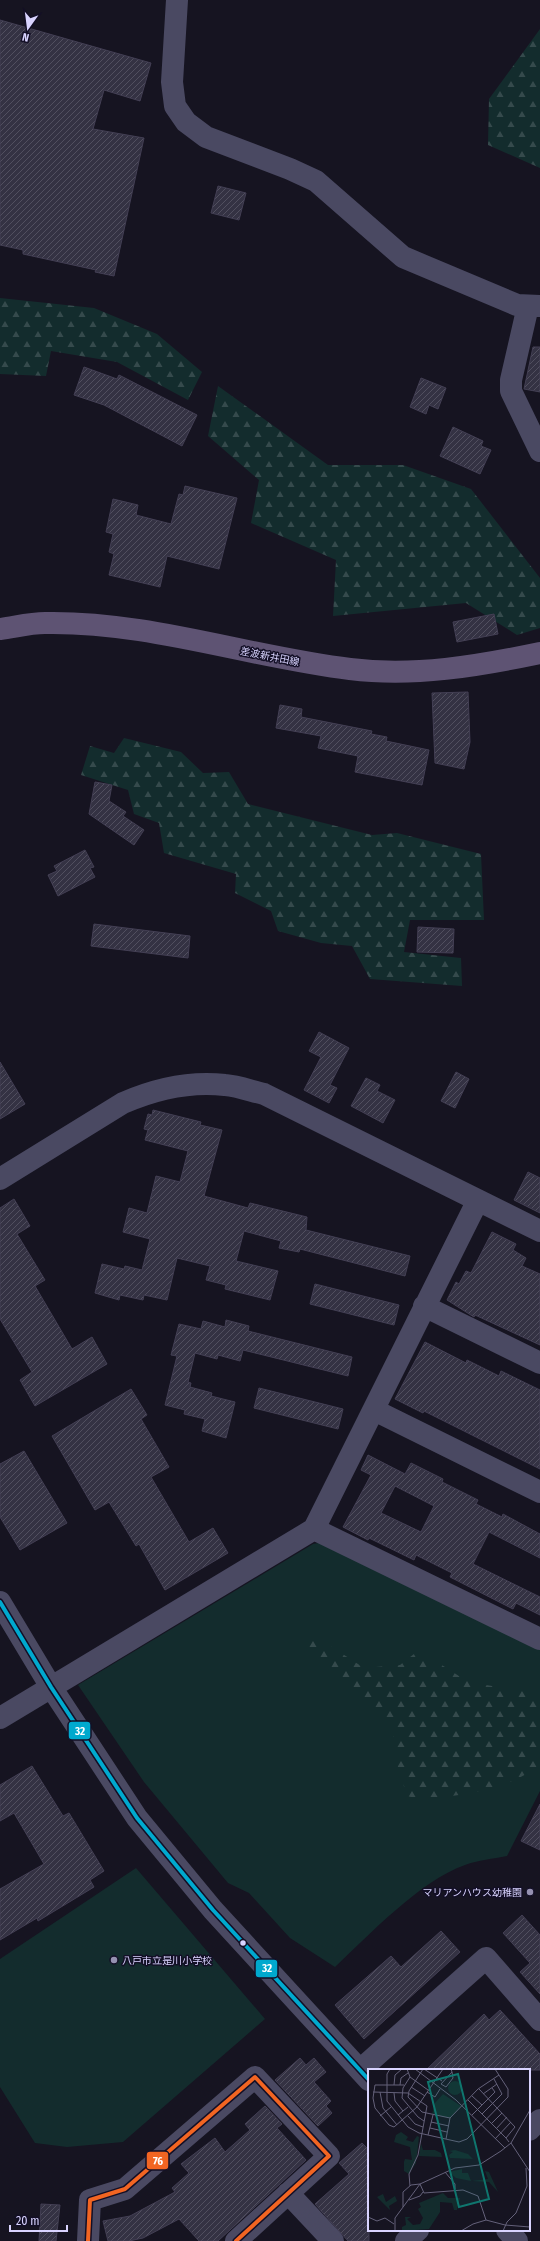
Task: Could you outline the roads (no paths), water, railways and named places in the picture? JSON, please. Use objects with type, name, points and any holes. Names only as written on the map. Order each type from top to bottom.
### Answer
[{"type":"main road","name":"差波新井田線","points":[[0,629],[44,623],[93,624],[300,662],[352,669],[395,672],[444,669],[540,653]]},
{"type":"street","points":[[177,0],[172,82],[175,106],[186,122],[206,137],[290,169],[316,181],[403,258],[517,305],[534,306],[511,380],[511,391],[540,451]]},
{"type":"street","points":[[0,1179],[123,1103],[144,1094],[189,1084],[226,1085],[264,1094],[540,1231]]},
{"type":"street","points":[[0,1718],[314,1529],[478,1200]]},
{"type":"street","points":[[424,1306],[540,1363]]},
{"type":"street","points":[[374,1410],[540,1492]]},
{"type":"street","points":[[314,1529],[540,1639]]},
{"type":"street","points":[[0,1602],[51,1687],[137,1818],[219,1916],[365,2075]]},
{"type":"street","points":[[371,2069],[486,1958],[540,2020]]},
{"type":"street","points":[[88,2241],[90,2200],[125,2189],[255,2077],[329,2156],[236,2241]]},
{"type":"street","points":[[530,2129],[540,2120]]},
{"type":"street","points":[[288,2193],[332,2241]]},
{"type":"street","points":[[406,2241],[417,2231]]},
{"type":"street","points":[[508,2231],[517,2241]]},
{"type":"place","name":"マリアンハウス幼稚園","points":[[530,1892]]},
{"type":"place","name":"八戸市立是川小学校","points":[[114,1960]]}]
